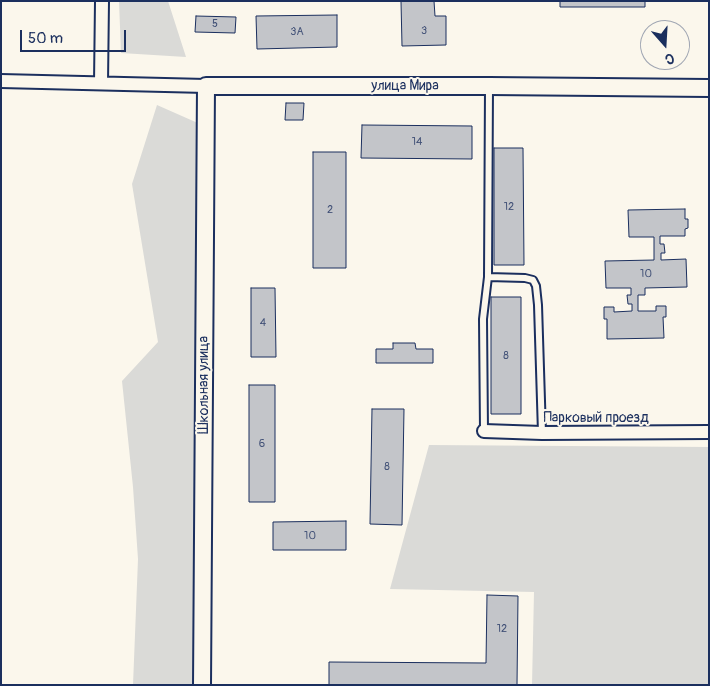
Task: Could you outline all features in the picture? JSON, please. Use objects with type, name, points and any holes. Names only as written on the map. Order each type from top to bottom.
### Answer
[{"type":"street","points":[[101,83],[102,1]]},
{"type":"street","name":"улица Мира","points":[[1,81],[206,86],[709,88]]},
{"type":"street","name":"Школьная улица","points":[[202,685],[206,86]]},
{"type":"street","name":"Парковый проезд","points":[[484,431],[542,433],[709,432]]},
{"type":"lane","points":[[484,431],[483,319],[488,277],[489,86]]},
{"type":"lane","points":[[488,277],[525,278],[533,280],[536,286],[542,433]]},
{"type":"shaded area","points":[[119,1],[168,1],[186,57],[121,53]]},
{"type":"shaded area","points":[[157,105],[200,124],[196,685],[133,685],[138,559],[122,381],[158,342],[132,184]]},
{"type":"shaded area","points":[[429,445],[709,447],[709,685],[532,685],[534,592],[390,589]]},
{"type":"building","points":[[401,1],[434,1],[435,16],[446,16],[446,45],[402,46]]},
{"type":"building","points":[[560,1],[645,1],[645,7],[560,7]]},
{"type":"building","points":[[337,15],[337,47],[257,49],[256,16]]},
{"type":"building","points":[[196,16],[236,17],[235,33],[195,32]]},
{"type":"building","points":[[286,103],[304,103],[303,120],[285,120]]},
{"type":"building","points":[[362,125],[472,126],[472,159],[361,158]]},
{"type":"building","points":[[494,148],[523,148],[524,265],[494,265]]},
{"type":"building","points":[[313,152],[346,152],[346,268],[313,268]]},
{"type":"building","points":[[685,209],[685,219],[688,219],[688,228],[685,229],[685,236],[660,236],[660,244],[664,244],[665,253],[661,253],[661,260],[686,259],[687,287],[645,288],[645,295],[638,295],[638,311],[656,311],[656,306],[666,306],[666,317],[663,317],[664,338],[607,339],[607,319],[604,319],[604,307],[614,307],[614,312],[632,311],[632,304],[628,304],[627,295],[631,295],[631,288],[606,288],[605,261],[654,260],[654,237],[629,237],[628,210]]},
{"type":"building","points":[[251,288],[275,288],[276,357],[251,357]]},
{"type":"building","points":[[491,297],[521,297],[521,414],[491,414]]},
{"type":"building","points":[[393,343],[415,343],[416,349],[433,349],[433,363],[376,363],[376,349],[393,349]]},
{"type":"building","points":[[249,385],[275,385],[275,502],[249,502]]},
{"type":"building","points":[[372,409],[404,409],[402,525],[370,524]]},
{"type":"building","points":[[346,521],[346,550],[273,550],[273,522]]},
{"type":"building","points":[[487,595],[518,596],[517,685],[329,685],[329,662],[486,663]]}]
